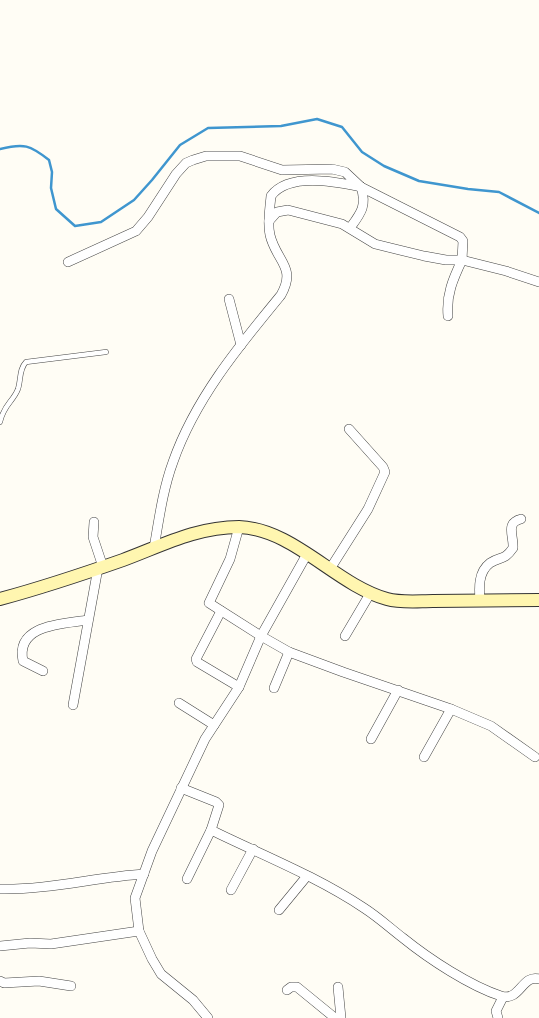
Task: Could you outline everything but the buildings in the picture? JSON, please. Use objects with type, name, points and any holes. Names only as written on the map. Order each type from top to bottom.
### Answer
[{"type":"street","points":[[68,262],[136,231],[148,217],[176,174],[186,163],[193,160],[206,156],[240,156],[282,170],[332,169],[345,172],[361,187],[460,237],[463,242],[462,260],[451,283],[447,304],[448,316]]},
{"type":"street","points":[[154,548],[173,461],[200,405],[216,378],[287,286],[287,270],[272,243],[269,232],[271,196],[281,186],[298,182],[316,181],[361,187]]},
{"type":"street","points":[[350,228],[362,211],[364,197],[361,187]]},
{"type":"street","points":[[269,221],[277,212],[288,210],[333,220],[376,244],[424,256],[462,260],[506,271],[539,282]]},
{"type":"street","points":[[229,299],[241,345]]},
{"type":"street","points":[[330,569],[368,509],[385,472],[383,467],[349,429]]},
{"type":"street","points":[[480,601],[479,587],[481,576],[490,564],[504,558],[513,548],[510,527],[512,523],[521,519]]},
{"type":"street","points":[[73,705],[88,620],[100,568],[93,537],[94,522]]},
{"type":"street","points":[[239,527],[230,558],[208,601],[209,603],[289,652],[451,709],[491,726],[535,757]]},
{"type":"street","points":[[0,599],[100,568],[194,532],[239,527],[262,531],[274,536],[371,592],[387,599],[539,600]]},
{"type":"street","points":[[208,1018],[193,1000],[161,974],[152,959],[140,931],[135,898],[181,788],[214,725],[239,687],[261,636],[307,554]]},
{"type":"street","points":[[346,636],[371,592]]},
{"type":"street","points":[[221,610],[196,659],[197,662],[239,687]]},
{"type":"street","points":[[43,671],[23,661],[21,653],[26,639],[33,632],[42,629],[88,620]]},
{"type":"street","points":[[274,688],[289,652]]},
{"type":"street","points":[[371,739],[398,690]]},
{"type":"street","points":[[179,703],[214,725]]},
{"type":"street","points":[[424,758],[451,709]]},
{"type":"street","points":[[181,788],[216,802],[219,805],[211,830],[187,879]]},
{"type":"street","points":[[211,830],[254,849],[363,907],[437,962],[466,980],[504,997],[516,994],[529,979],[539,979]]},
{"type":"street","points":[[231,890],[254,849]]},
{"type":"street","points":[[0,889],[59,886],[123,875],[144,874]]},
{"type":"street","points":[[279,910],[307,876]]},
{"type":"street","points":[[0,946],[30,943],[51,944],[140,931]]},
{"type":"street","points":[[0,981],[4,983],[39,981],[71,986]]},
{"type":"street","points":[[288,990],[290,987],[297,987],[335,1018]]},
{"type":"street","points":[[338,987],[341,1018]]},
{"type":"street","points":[[498,1018],[496,1011],[504,997]]},
{"type":"lane","points":[[0,422],[6,405],[19,388],[22,369],[26,362],[106,352]]},
{"type":"waterway","points":[[0,149],[15,146],[31,148],[49,160],[52,172],[51,188],[56,209],[75,226],[101,222],[134,200],[180,145],[208,128],[281,126],[317,119],[342,127],[362,152],[384,166],[419,181],[499,192],[539,213]]}]
